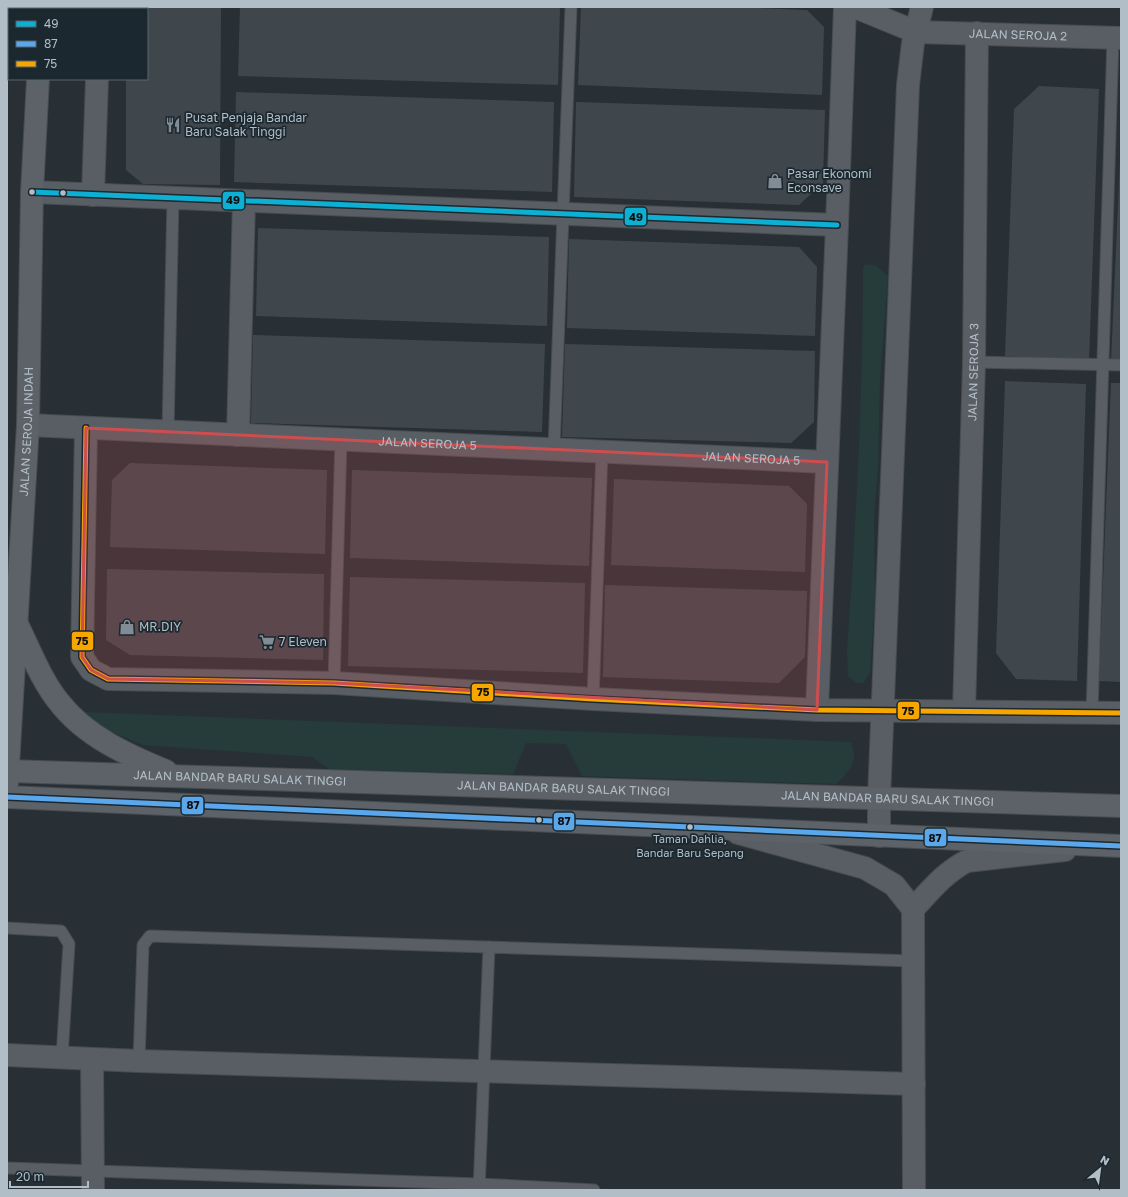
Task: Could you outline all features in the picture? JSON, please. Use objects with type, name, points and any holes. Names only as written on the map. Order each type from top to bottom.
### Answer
[{"type":"main road","name":"JALAN SEROJA INDAH","points":[[7,783],[28,425],[32,192],[38,80]]},
{"type":"main road","points":[[7,645],[16,623]]},
{"type":"main road","points":[[16,623],[42,675],[58,702],[78,723],[136,759],[180,777]]},
{"type":"main road","name":"JALAN BANDAR BARU SALAK TINGGI","points":[[7,771],[1121,806]]},
{"type":"main road","points":[[7,798],[1114,846]]},
{"type":"street","points":[[817,710],[838,225],[845,7]]},
{"type":"street","points":[[855,7],[916,32]]},
{"type":"street","points":[[879,836],[879,798],[908,92],[913,43],[922,7]]},
{"type":"street","name":"JALAN SEROJA 2","points":[[916,32],[1117,38]]},
{"type":"street","name":"JALAN SEROJA 3","points":[[964,711],[974,362],[977,33]]},
{"type":"street","points":[[93,194],[97,80]]},
{"type":"street","points":[[32,192],[838,225]]},
{"type":"street","points":[[238,435],[244,200]]},
{"type":"street","name":"JALAN SEROJA 5","points":[[28,425],[827,462]]},
{"type":"street","points":[[86,428],[82,657],[91,670],[108,679],[334,683],[593,699],[817,710],[1121,713]]},
{"type":"street","points":[[721,829],[865,868],[894,885],[913,908],[914,1190]]},
{"type":"street","points":[[913,908],[941,879],[956,866],[967,860],[1114,846]]},
{"type":"street","points":[[7,1055],[139,1061],[914,1084]]},
{"type":"street","points":[[92,1059],[93,1180]]},
{"type":"lane","points":[[554,449],[571,7]]},
{"type":"lane","points":[[1092,713],[1103,365],[1117,38]]},
{"type":"lane","points":[[168,432],[173,198]]},
{"type":"lane","points":[[974,362],[1121,365]]},
{"type":"lane","points":[[334,683],[341,439]]},
{"type":"lane","points":[[593,699],[602,451]]},
{"type":"lane","points":[[7,928],[61,930],[69,944],[62,1057]]},
{"type":"lane","points":[[139,1061],[143,945],[150,936],[913,961]]},
{"type":"lane","points":[[479,1187],[490,947]]},
{"type":"lane","points":[[7,1168],[93,1180],[594,1190]]},
{"type":"highlighted area","points":[[86,428],[827,462],[817,710],[334,683],[108,679],[91,670],[82,657]]},
{"type":"green space","points":[[865,264],[876,266],[888,276],[880,381],[878,467],[874,516],[875,600],[870,672],[863,683],[856,683],[848,676],[847,651],[858,460],[862,364],[863,269]]},
{"type":"green space","points":[[81,712],[851,742],[854,755],[852,766],[836,784],[582,776],[566,744],[526,743],[513,774],[329,769],[312,757],[143,745],[98,726]]},
{"type":"building","name":"Pusat Penjaja Bandar Baru Salak Tinggi","points":[[221,7],[220,185],[143,184],[126,170],[126,80],[148,80],[148,8],[125,8]]},
{"type":"building","points":[[240,7],[560,7],[558,85],[238,76]]},
{"type":"building","points":[[581,7],[730,7],[807,10],[824,27],[822,95],[578,85]]},
{"type":"building","points":[[1039,86],[1099,89],[1089,360],[1005,356],[1014,109]]},
{"type":"building","points":[[236,92],[554,102],[552,192],[234,182]]},
{"type":"building","points":[[576,102],[825,110],[823,183],[799,205],[574,197]]},
{"type":"building","points":[[1120,160],[1121,362],[1111,362]]},
{"type":"building","points":[[258,228],[549,237],[547,326],[256,316]]},
{"type":"building","points":[[569,239],[799,247],[817,267],[815,336],[567,328]]},
{"type":"building","points":[[253,335],[545,344],[542,432],[251,423]]},
{"type":"building","points":[[565,344],[815,351],[814,422],[791,443],[562,437]]},
{"type":"building","points":[[1005,381],[1086,384],[1077,681],[1016,679],[996,653]]},
{"type":"building","points":[[1111,383],[1121,383],[1121,682],[1099,681]]},
{"type":"building","points":[[130,463],[327,470],[325,554],[110,547],[112,480]]},
{"type":"building","points":[[352,470],[592,478],[589,566],[350,558]]},
{"type":"building","points":[[614,479],[789,486],[807,504],[805,572],[611,565]]},
{"type":"building","points":[[107,569],[324,574],[323,660],[130,655],[106,640]]},
{"type":"building","points":[[350,577],[585,583],[583,673],[348,666]]},
{"type":"building","points":[[605,585],[807,591],[805,657],[779,683],[603,677]]},
{"type":"transit line","name":"49","points":[[32,192],[837,225]]},
{"type":"transit line","name":"75","points":[[86,428],[82,657],[91,670],[108,679],[334,683],[593,699],[817,710],[1121,713]]},
{"type":"transit line","name":"87","points":[[7,797],[1121,846]]},
{"type":"place","name":"Pusat Penjaja Bandar Baru Salak Tinggi","points":[[173,125]]},
{"type":"place","name":"Pasar Ekonomi Econsave","points":[[775,181]]},
{"type":"place","name":"MR.DIY","points":[[127,627]]},
{"type":"place","name":"7 Eleven","points":[[267,642]]},
{"type":"place","name":"Taman Dahlia, Bandar Baru Sepang","points":[[690,827]]}]
